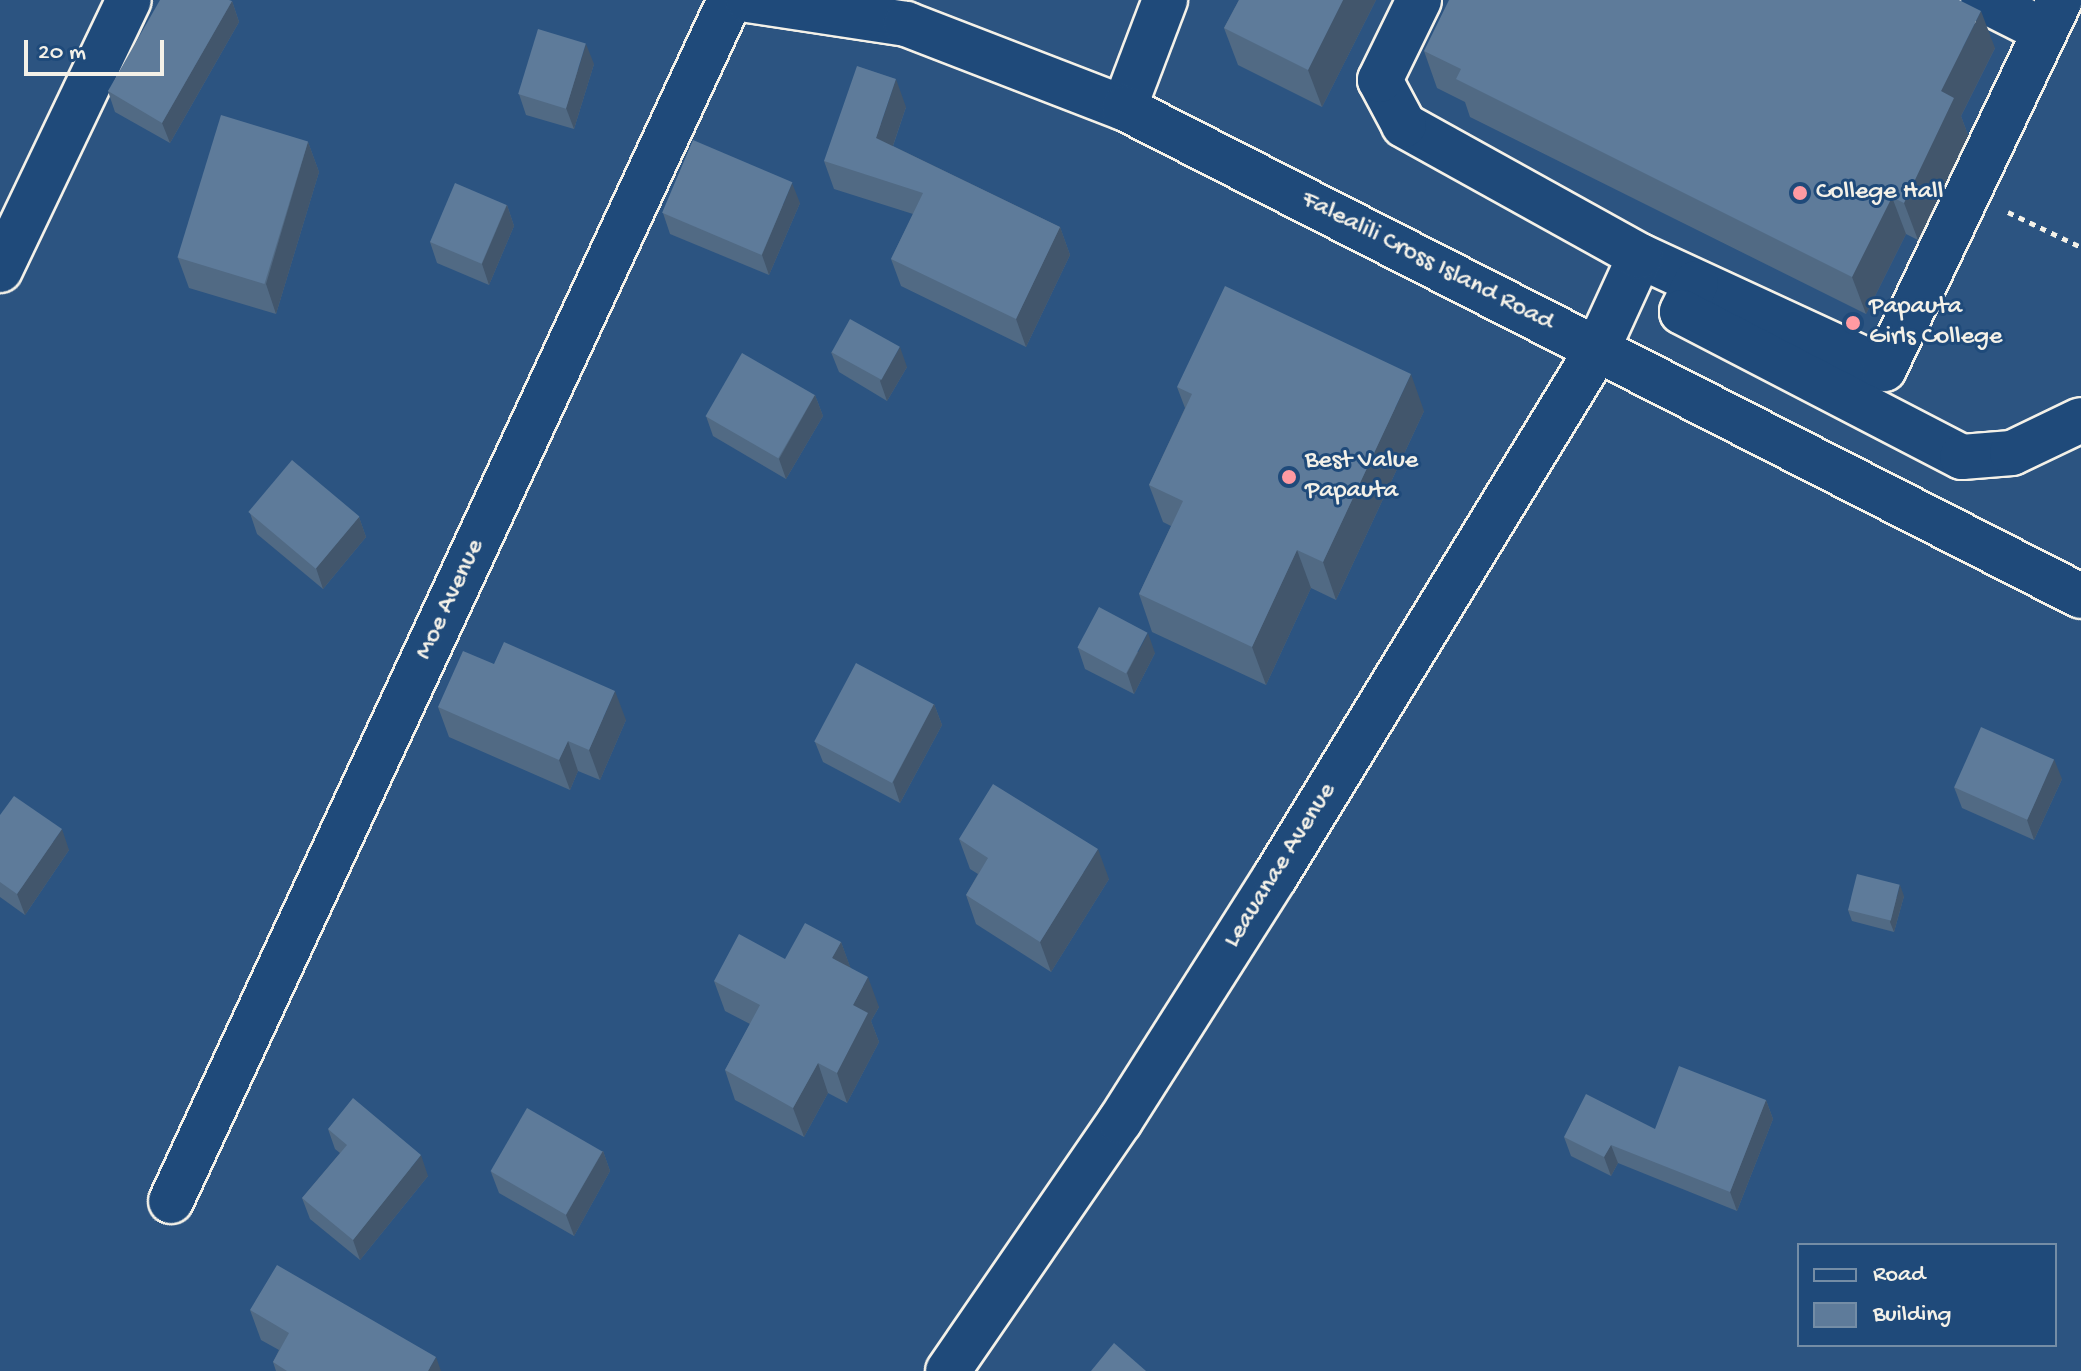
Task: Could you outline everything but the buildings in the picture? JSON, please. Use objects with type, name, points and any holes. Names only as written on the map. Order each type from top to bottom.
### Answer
[{"type":"street","points":[[0,270],[129,0]]},
{"type":"street","name":"Moe Avenue","points":[[171,1201],[730,0]]},
{"type":"street","name":"Falealili Cross Island Road","points":[[748,0],[906,24],[1124,108],[2081,596]]},
{"type":"street","points":[[1124,108],[1165,0]]},
{"type":"street","points":[[1419,0],[1380,80],[1404,125],[1640,256],[1884,369],[2052,16],[1983,0]]},
{"type":"street","name":"Leauanae Avenue","points":[[948,1371],[1153,1070],[1597,350],[1640,256]]},
{"type":"street","points":[[1696,283],[1682,312],[1962,457],[2012,453],[2081,420]]},
{"type":"path","points":[[1968,193],[2081,247]]},
{"type":"place","name":"College Hall","points":[[1800,193]]},
{"type":"place","name":"Papauta Girls College","points":[[1853,323]]},
{"type":"place","name":"Best Value Papauta","points":[[1289,477]]}]
